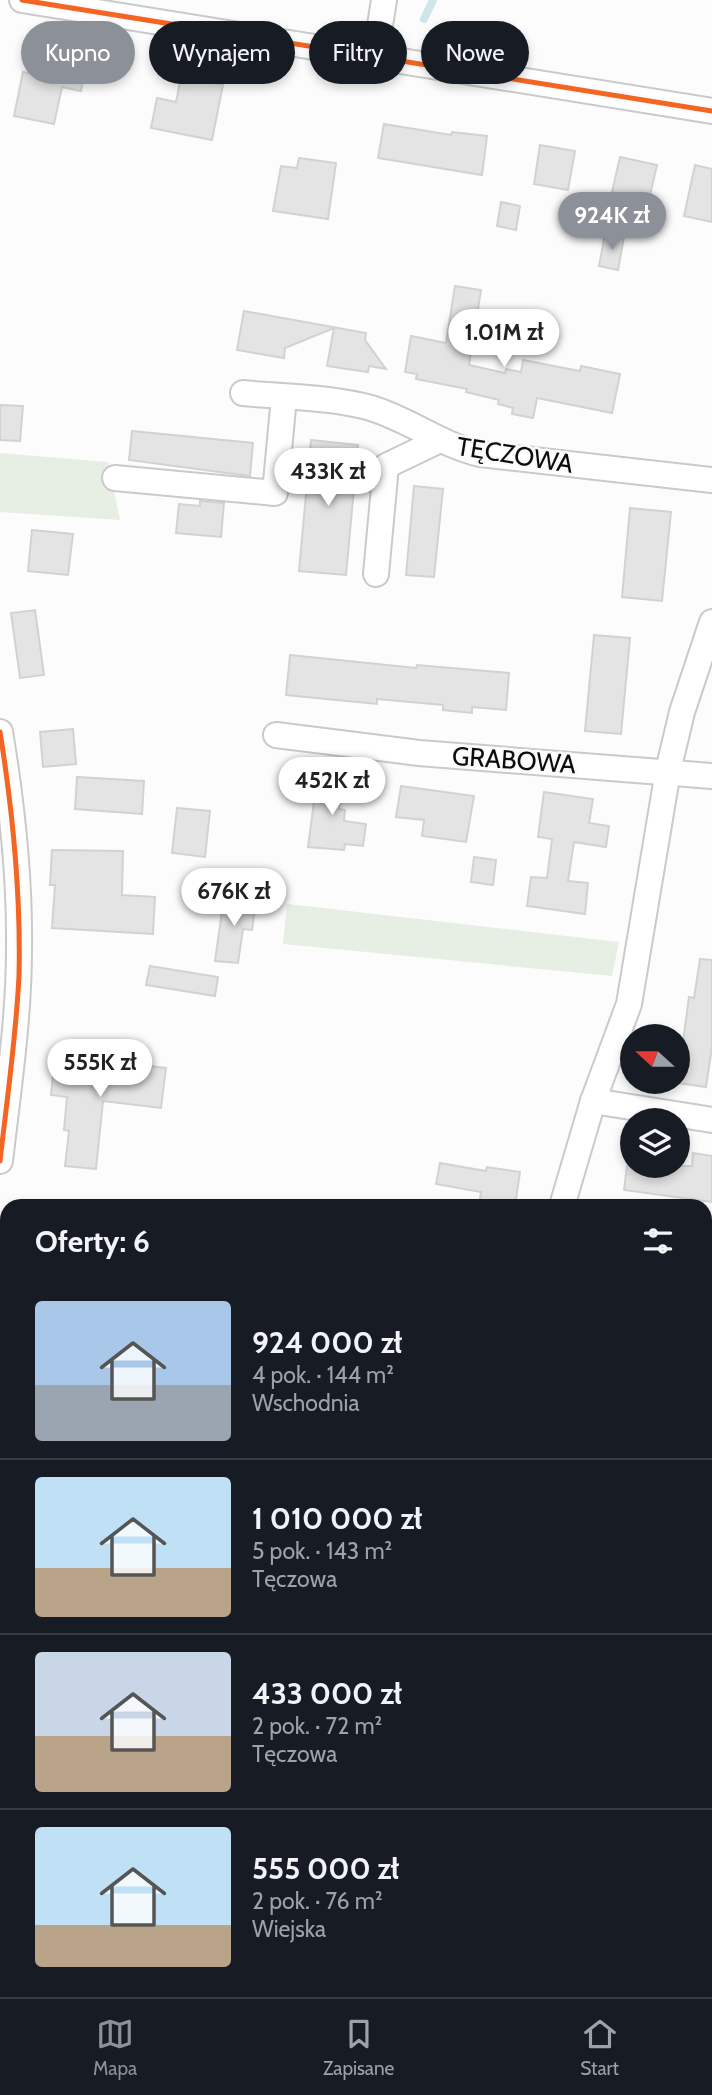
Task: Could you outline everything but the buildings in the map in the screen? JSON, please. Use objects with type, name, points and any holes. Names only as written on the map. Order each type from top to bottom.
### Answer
[{"type":"street","points":[[22,0],[309,46]]},
{"type":"street","points":[[381,21],[384,0]]},
{"type":"street","points":[[407,62],[712,111]]},
{"type":"street","name":"TĘCZOWA","points":[[243,393],[370,408],[452,448],[480,454],[712,480]]},
{"type":"street","points":[[116,478],[275,493],[284,397]]},
{"type":"street","points":[[376,574],[386,466],[440,440]]},
{"type":"street","points":[[564,1199],[593,1101],[629,1004],[668,771],[682,712],[712,622]]},
{"type":"street","points":[[0,732],[12,803],[19,950],[5,1080],[0,1161]]},
{"type":"street","name":"GRABOWA","points":[[276,735],[419,753],[712,776]]},
{"type":"street","points":[[593,1101],[712,1120]]},
{"type":"shaded area","points":[[0,453],[108,462],[120,520],[0,512]]},
{"type":"shaded area","points":[[287,904],[619,942],[612,976],[283,944]]},
{"type":"waterway","points":[[424,19],[433,0]]},
{"type":"transit line","name":"924","points":[[22,0],[712,111]]},
{"type":"transit line","name":"924","points":[[0,732],[9,793],[19,915],[16,1022],[0,1161]]}]
